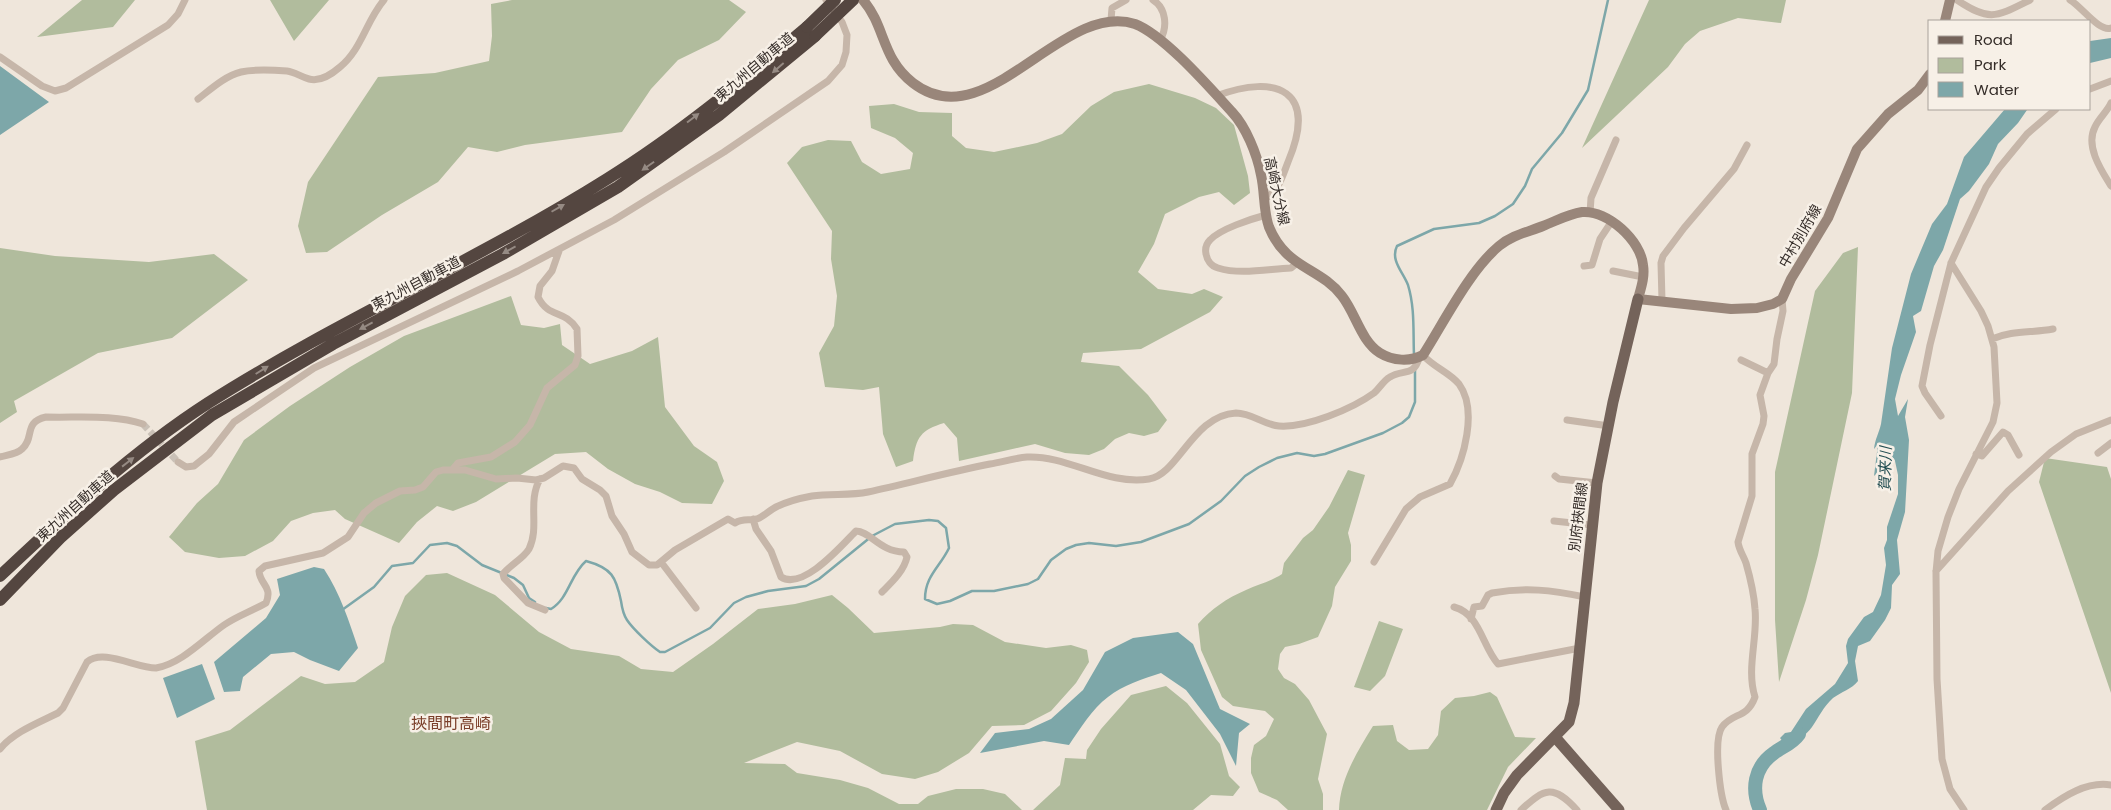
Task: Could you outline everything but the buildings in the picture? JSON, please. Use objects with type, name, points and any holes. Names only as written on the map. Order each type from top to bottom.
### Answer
[{"type":"highway","name":"東九州自動車道","points":[[0,600],[60,538],[114,490],[212,415],[333,344],[503,254],[618,187],[719,116],[811,32],[835,0]]},
{"type":"highway","name":"東九州自動車道","points":[[0,576],[106,480],[153,442],[207,404],[326,333],[496,244],[609,178],[666,139],[853,0]]},
{"type":"main road","name":"高崎大分線","points":[[863,0],[874,16],[892,62],[914,84],[926,92],[943,95],[975,92],[995,82],[1081,28],[1111,20],[1137,24],[1160,40],[1234,114],[1253,150],[1261,173],[1266,215],[1270,228],[1282,250],[1341,294],[1353,312],[1367,342],[1381,354],[1396,360],[1421,356]]},
{"type":"main road","points":[[1945,20],[1950,0]]},
{"type":"main road","name":"中村別府線","points":[[1782,299],[1791,279],[1828,218],[1857,149],[1888,114],[1918,90],[1928,77]]},
{"type":"main road","points":[[1421,356],[1480,265],[1499,246],[1515,235],[1572,214],[1584,212],[1612,221],[1632,239],[1643,264],[1643,276],[1638,299],[1731,309],[1757,308],[1773,304],[1782,299]]},
{"type":"main road","name":"別府挾間線","points":[[1496,810],[1504,793],[1517,775],[1569,722],[1572,713],[1597,483],[1638,299]]},
{"type":"main road","points":[[1555,737],[1619,810]]},
{"type":"street","points":[[0,57],[42,86],[54,91],[66,88],[168,25],[178,14],[185,0]]},
{"type":"street","points":[[198,99],[212,88],[241,72],[288,71],[309,79],[318,79],[330,74],[341,66],[354,52],[375,12],[384,0]]},
{"type":"street","points":[[178,462],[186,467],[194,466],[209,454],[234,422],[314,368],[559,251],[614,220],[724,152],[828,81],[842,65],[846,52],[847,35],[842,22],[826,0]]},
{"type":"street","points":[[1111,20],[1112,8],[1126,0]]},
{"type":"street","points":[[1153,0],[1160,6],[1164,18],[1165,29],[1160,40]]},
{"type":"street","points":[[1957,0],[1976,12],[1989,16],[2005,12],[2030,0]]},
{"type":"street","points":[[2070,0],[2083,9],[2102,29],[2111,28]]},
{"type":"street","points":[[2091,90],[2111,81]]},
{"type":"street","points":[[1216,96],[1235,89],[1259,85],[1282,90],[1293,101],[1299,117],[1299,133],[1276,191],[1264,200]]},
{"type":"street","points":[[2111,103],[2095,126],[2092,142],[2096,157],[2111,186]]},
{"type":"street","points":[[1941,416],[1925,394],[1922,386],[1930,345],[1951,264],[1986,187],[2027,134],[2055,110]]},
{"type":"street","points":[[1590,213],[1591,198],[1616,140]]},
{"type":"street","points":[[1662,302],[1661,263],[1663,256],[1696,212],[1734,169],[1747,145]]},
{"type":"street","points":[[1266,215],[1254,218],[1209,240],[1205,248],[1210,264],[1217,268],[1234,270],[1291,268],[1297,263]]},
{"type":"street","points":[[1584,266],[1592,265],[1600,239],[1612,221]]},
{"type":"street","points":[[454,469],[458,463],[491,457],[515,442],[530,425],[547,388],[575,365],[578,356],[577,328],[566,317],[550,312],[542,305],[538,296],[540,286],[552,271],[559,251]]},
{"type":"street","points":[[1951,264],[1981,311],[1992,339],[1997,403],[1993,422],[1959,489],[1948,517],[1938,551],[1936,572],[1936,679],[1942,759],[1950,789],[1964,810]]},
{"type":"street","points":[[1613,271],[1643,276]]},
{"type":"street","points":[[1726,810],[1720,790],[1718,738],[1722,727],[1729,720],[1746,712],[1755,697],[1752,679],[1756,632],[1755,608],[1745,562],[1739,550],[1738,542],[1752,496],[1752,454],[1764,416],[1760,395],[1768,373],[1774,364],[1777,339],[1784,311],[1782,299]]},
{"type":"street","points":[[1992,339],[2005,333],[2036,332],[2053,329]]},
{"type":"street","points":[[0,749],[15,735],[58,713],[63,708],[87,662],[91,659],[104,656],[156,668],[189,653],[224,625],[266,603],[268,597],[267,586],[262,580],[259,571],[265,566],[323,553],[348,537],[364,513],[388,495],[400,490],[415,490],[423,487],[436,472],[454,469],[465,470],[496,479],[540,479],[563,466],[574,468],[582,479],[606,496],[612,516],[624,534],[632,552],[648,565],[657,565],[675,550],[728,519],[735,523],[741,519],[757,519],[776,507],[812,496],[866,493],[942,474],[1027,457],[1055,460],[1113,478],[1147,480],[1156,478],[1165,472],[1189,441],[1206,426],[1218,419],[1236,413],[1248,415],[1270,425],[1289,427],[1342,412],[1374,392],[1392,375],[1413,369],[1421,356],[1453,378],[1462,390],[1468,422],[1464,454],[1450,484],[1420,497],[1406,509],[1374,562]]},
{"type":"street","points":[[1741,360],[1768,373]]},
{"type":"street","points":[[0,457],[24,448],[31,426],[37,419],[46,417],[106,418],[134,421],[143,424]]},
{"type":"street","points":[[1567,420],[1609,426]]},
{"type":"street","points":[[1936,572],[2008,491],[2051,452],[2076,434],[2111,420]]},
{"type":"street","points":[[1976,454],[1982,456],[2003,432],[2008,435],[2019,455]]},
{"type":"street","points":[[2098,453],[2111,443]]},
{"type":"street","points":[[1556,476],[1559,479],[1597,483]]},
{"type":"street","points":[[540,479],[533,496],[533,534],[528,551],[509,566],[503,574],[510,585],[528,603],[544,610]]},
{"type":"street","points":[[753,519],[756,529],[771,551],[781,577],[789,580],[808,575],[856,531],[862,532],[887,550],[904,552],[907,557],[904,566],[898,576],[882,592]]},
{"type":"street","points":[[1554,522],[1592,525]]},
{"type":"street","points":[[661,562],[696,608]]},
{"type":"street","points":[[1471,618],[1474,607],[1482,606],[1488,595],[1492,593],[1540,589],[1585,597]]},
{"type":"street","points":[[1454,607],[1466,612],[1471,618],[1498,664],[1580,648]]},
{"type":"street","points":[[2045,810],[2061,798],[2089,786],[2111,785]]},
{"type":"street","points":[[1521,810],[1540,794],[1551,792],[1562,794],[1577,810]]},
{"type":"green space","points":[[82,0],[135,0],[113,27],[37,37]]},
{"type":"green space","points":[[270,0],[329,0],[294,41]]},
{"type":"green space","points":[[512,0],[729,0],[746,12],[719,40],[678,60],[651,89],[622,132],[525,145],[497,152],[468,147],[438,182],[382,215],[327,252],[306,253],[298,226],[308,182],[378,77],[435,73],[489,61],[492,36],[491,4]]},
{"type":"green space","points":[[1649,0],[1786,0],[1781,23],[1738,18],[1700,31],[1685,44],[1668,67],[1582,148]]},
{"type":"green space","points":[[1149,84],[1195,98],[1216,108],[1234,125],[1248,176],[1250,193],[1234,205],[1219,192],[1199,197],[1165,214],[1154,244],[1138,272],[1158,289],[1192,294],[1204,289],[1223,297],[1210,312],[1141,349],[1083,353],[1081,362],[1119,366],[1148,395],[1167,420],[1158,432],[1144,436],[1129,433],[1115,439],[1104,449],[1089,455],[1065,453],[1035,444],[959,461],[957,438],[944,423],[930,429],[921,436],[916,446],[913,461],[896,467],[883,434],[879,387],[863,390],[825,387],[819,353],[834,326],[837,296],[831,259],[832,231],[787,163],[802,147],[828,140],[851,141],[862,162],[881,174],[910,169],[913,153],[895,138],[871,128],[869,106],[894,104],[919,112],[952,113],[952,136],[966,148],[994,152],[1037,143],[1062,134],[1091,106],[1114,92]]},
{"type":"green space","points":[[1858,247],[1852,393],[1818,555],[1806,600],[1779,682],[1775,620],[1775,472],[1815,291],[1843,253]]},
{"type":"green space","points":[[0,248],[55,256],[149,262],[214,254],[248,280],[172,338],[98,353],[14,401],[17,412],[0,423]]},
{"type":"green space","points":[[511,296],[521,325],[544,328],[560,324],[562,345],[590,364],[632,351],[658,337],[665,407],[694,446],[717,462],[724,481],[712,504],[682,503],[660,492],[635,484],[608,469],[586,452],[555,454],[476,502],[453,511],[437,506],[417,522],[399,543],[345,519],[335,510],[313,513],[291,521],[273,541],[245,556],[219,558],[185,552],[169,537],[197,503],[218,484],[244,440],[290,406],[350,367],[404,336]]},
{"type":"green space","points":[[2045,458],[2107,467],[2111,479],[2111,693],[2039,482]]},
{"type":"green space","points":[[1348,470],[1365,475],[1348,533],[1351,545],[1351,561],[1335,587],[1332,606],[1318,637],[1285,647],[1280,654],[1278,669],[1284,678],[1295,684],[1309,700],[1327,734],[1318,779],[1323,794],[1323,810],[1288,810],[1277,800],[1259,792],[1251,773],[1251,758],[1254,745],[1266,736],[1274,719],[1265,711],[1233,706],[1222,697],[1201,650],[1198,624],[1208,613],[1226,600],[1282,574],[1284,563],[1303,538],[1313,530],[1329,507]]},
{"type":"green space","points":[[447,573],[495,595],[539,632],[571,649],[619,656],[641,669],[673,672],[758,609],[795,604],[832,595],[874,633],[940,627],[953,624],[973,625],[1005,642],[1046,648],[1071,645],[1087,650],[1089,662],[1076,683],[1051,711],[1024,725],[992,726],[969,753],[938,772],[915,779],[882,774],[840,751],[797,742],[744,763],[785,764],[797,773],[840,780],[868,788],[899,804],[918,804],[928,796],[956,789],[983,789],[1005,794],[1022,810],[207,810],[195,741],[230,730],[301,676],[325,684],[355,682],[384,662],[392,627],[405,596],[426,575]]},
{"type":"green space","points":[[1379,621],[1403,629],[1385,676],[1370,691],[1354,687]]},
{"type":"green space","points":[[1166,686],[1187,703],[1220,744],[1229,776],[1240,787],[1233,796],[1211,795],[1193,810],[1033,810],[1060,785],[1065,758],[1086,759],[1087,750],[1101,729],[1131,695]]},
{"type":"green space","points":[[1490,692],[1497,697],[1515,737],[1536,738],[1508,767],[1487,810],[1339,810],[1342,787],[1346,777],[1355,756],[1373,726],[1393,725],[1397,741],[1409,750],[1428,749],[1438,735],[1441,711],[1455,698]]},
{"type":"water","points":[[2111,38],[2111,58],[2091,63],[2091,41]]},
{"type":"water","points":[[0,66],[49,102],[0,135]]},
{"type":"water","points":[[2004,110],[2027,110],[2018,123],[1998,144],[1989,164],[1969,191],[1960,199],[1943,250],[1934,266],[1921,311],[1913,316],[1916,332],[1895,399],[1898,416],[1908,399],[1905,417],[1909,440],[1905,512],[1897,540],[1900,574],[1892,585],[1891,608],[1870,641],[1858,646],[1855,661],[1858,681],[1856,684],[1833,698],[1810,730],[1788,748],[1780,738],[1785,733],[1791,732],[1806,709],[1835,684],[1848,663],[1846,646],[1848,639],[1864,617],[1873,612],[1881,595],[1886,565],[1884,548],[1887,540],[1887,527],[1898,494],[1898,475],[1895,461],[1885,445],[1878,472],[1874,476],[1878,444],[1874,449],[1881,424],[1892,348],[1911,274],[1932,224],[1947,204],[1964,157]]},
{"type":"water","points":[[314,567],[324,569],[330,578],[344,607],[358,648],[339,671],[294,652],[271,654],[243,677],[240,691],[224,692],[214,662],[266,618],[280,595],[277,579]]},
{"type":"water","points":[[1178,632],[1193,644],[1220,709],[1250,724],[1239,733],[1236,766],[1220,734],[1186,690],[1161,673],[1140,680],[1108,697],[1092,713],[1069,745],[1044,741],[980,753],[995,733],[1029,729],[1051,719],[1083,690],[1105,652],[1133,638]]},
{"type":"water","points":[[202,664],[215,699],[177,718],[163,678]]},
{"type":"waterway","points":[[1414,355],[1412,302],[1408,285],[1396,261],[1395,251],[1397,246],[1434,229],[1479,223],[1495,216],[1513,204],[1525,186],[1532,169],[1562,133],[1588,90],[1608,0]]},
{"type":"waterway","points":[[546,608],[551,609],[562,599],[576,573],[586,561],[595,564],[607,570],[615,580],[624,613],[630,624],[656,649],[660,652],[665,652],[710,628],[734,603],[746,597],[768,591],[806,586],[819,579],[872,536],[895,524],[929,520],[938,521],[946,528],[949,548],[927,584],[925,599],[937,604],[950,601],[972,591],[994,591],[1028,584],[1038,579],[1051,560],[1066,549],[1076,545],[1089,543],[1116,546],[1141,542],[1189,524],[1221,501],[1245,476],[1277,458],[1297,453],[1314,456],[1325,454],[1383,433],[1402,423],[1409,417],[1415,402],[1415,370]]},
{"type":"waterway","points":[[342,610],[374,587],[392,566],[413,563],[430,545],[447,543],[457,546],[482,565],[514,578],[523,585],[529,598],[535,602]]},
{"type":"waterway","name":"賀来川","points":[[1760,810],[1755,786],[1758,772],[1767,759],[1799,734]]},
{"type":"tunnel","points":[[143,424],[178,462]]},
{"type":"district","name":"挾間町高崎","points":[[451,723]]}]
